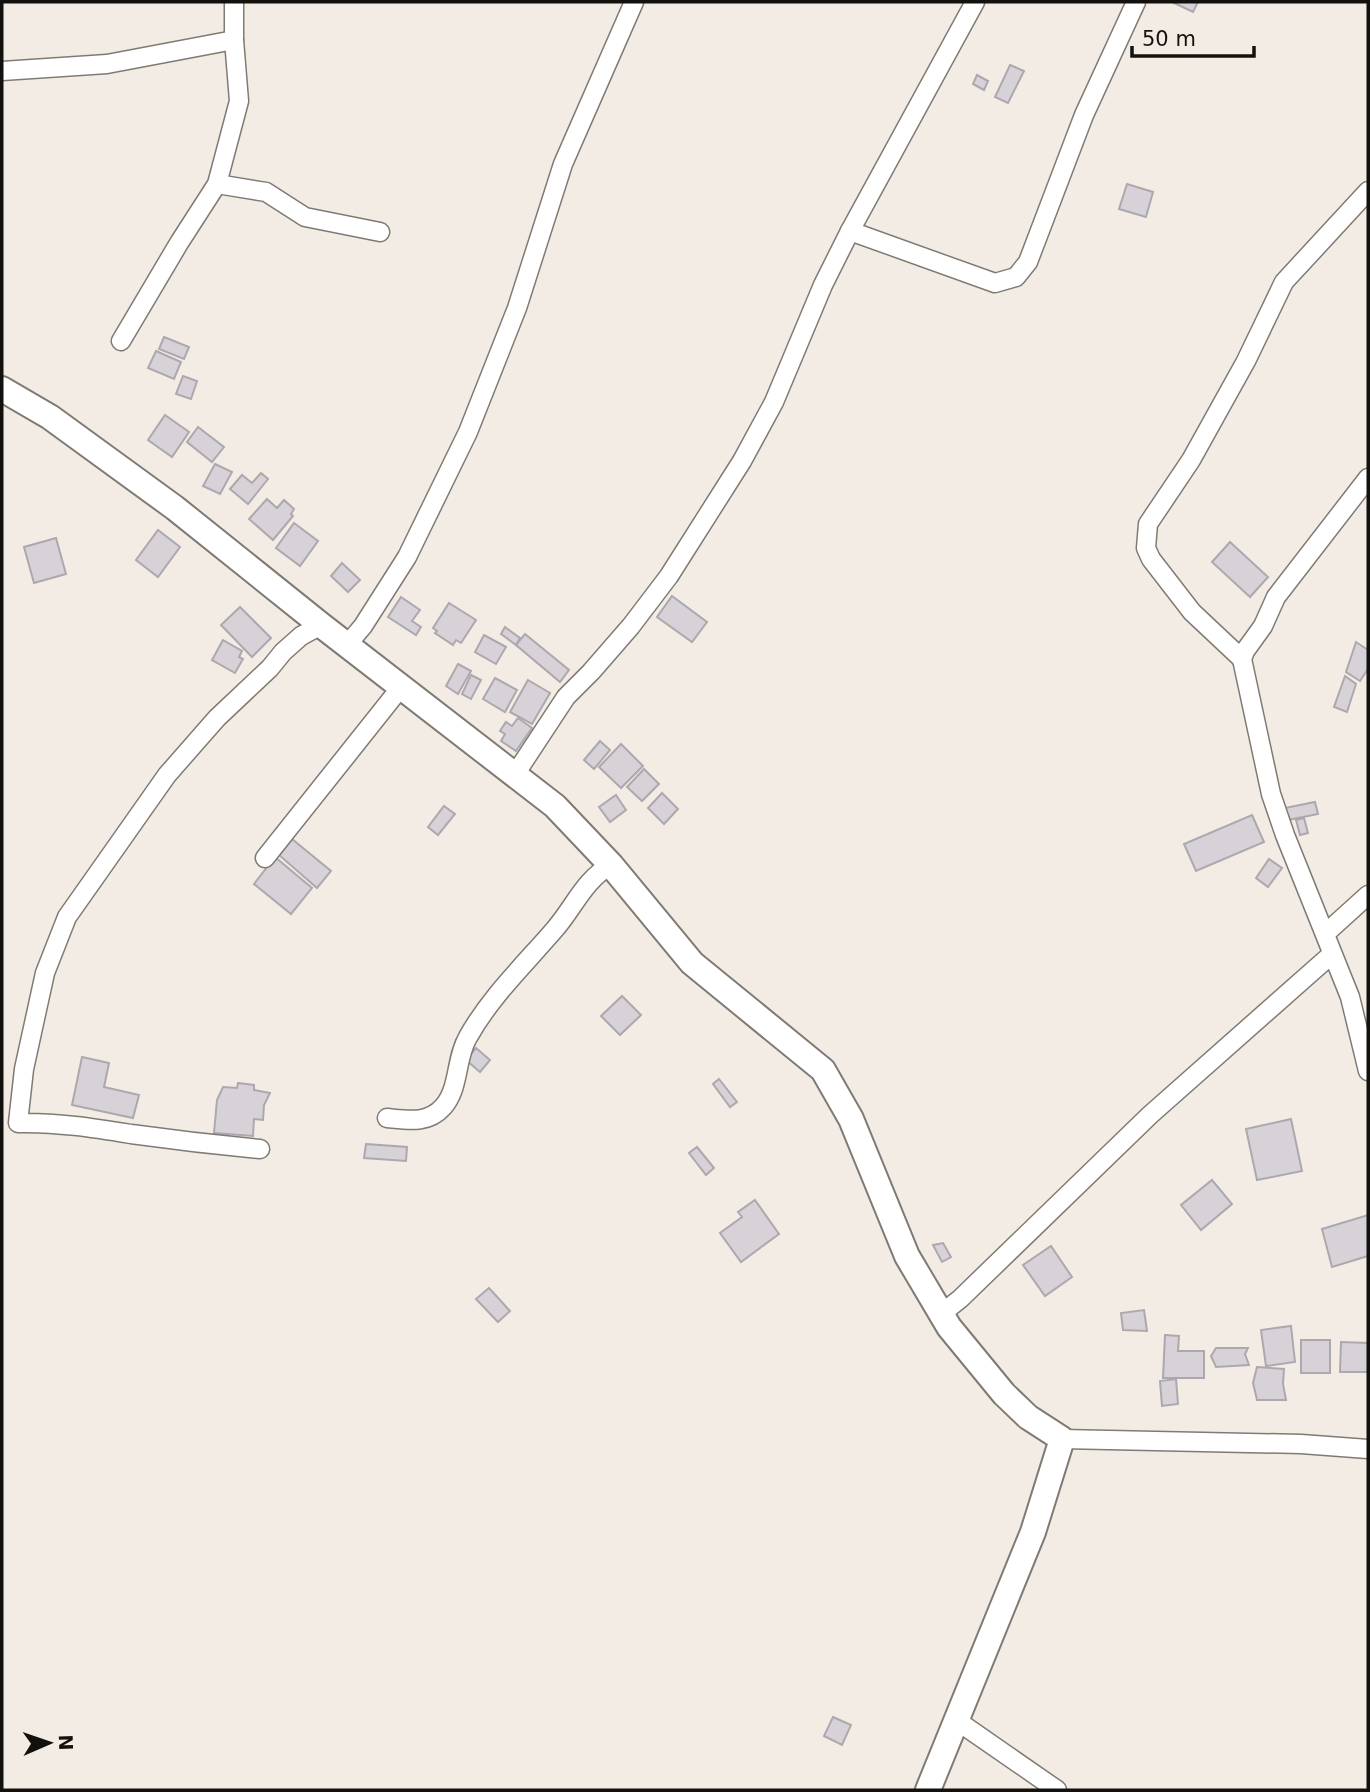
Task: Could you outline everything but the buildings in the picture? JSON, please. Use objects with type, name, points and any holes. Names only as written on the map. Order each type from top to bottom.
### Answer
[{"type":"main road","points":[[2,389],[51,417],[175,508],[555,806],[611,865],[692,963],[823,1070],[851,1119],[906,1256],[948,1327],[1004,1394],[1028,1417],[1062,1439],[1033,1532],[928,1790]]},
{"type":"street","points":[[121,341],[217,184],[239,101],[234,2]]},
{"type":"street","points":[[347,645],[363,626],[407,557],[468,432],[517,308],[564,164],[634,2]]},
{"type":"street","points":[[514,776],[566,697],[591,672],[669,576],[716,503],[774,402],[823,285],[850,231],[975,2]]},
{"type":"street","points":[[850,231],[995,283],[1016,277],[1028,262],[1084,115],[1136,2]]},
{"type":"street","points":[[2,71],[107,64],[234,40]]},
{"type":"street","points":[[217,184],[266,192],[304,217],[380,232]]},
{"type":"street","points":[[1242,659],[1192,612],[1151,559],[1146,548],[1148,524],[1191,460],[1246,361],[1284,282],[1368,191]]},
{"type":"street","points":[[1368,478],[1276,597],[1242,659],[1271,794],[1350,997],[1368,1071]]},
{"type":"street","points":[[260,1149],[200,1144],[85,1127],[18,1123],[24,1069],[45,973],[67,917],[167,775],[217,718],[270,668],[283,652],[300,636],[321,625]]},
{"type":"street","points":[[265,858],[401,687]]},
{"type":"street","points":[[387,1118],[420,1120],[432,1116],[442,1108],[450,1097],[456,1079],[460,1051],[483,1013],[517,969],[557,927],[584,889],[601,870],[611,865]]},
{"type":"street","points":[[1326,933],[1368,895]]},
{"type":"street","points":[[941,1314],[960,1299],[1150,1115],[1332,954]]},
{"type":"street","points":[[1062,1439],[1301,1444],[1368,1449]]},
{"type":"street","points":[[956,1720],[1057,1790]]}]
